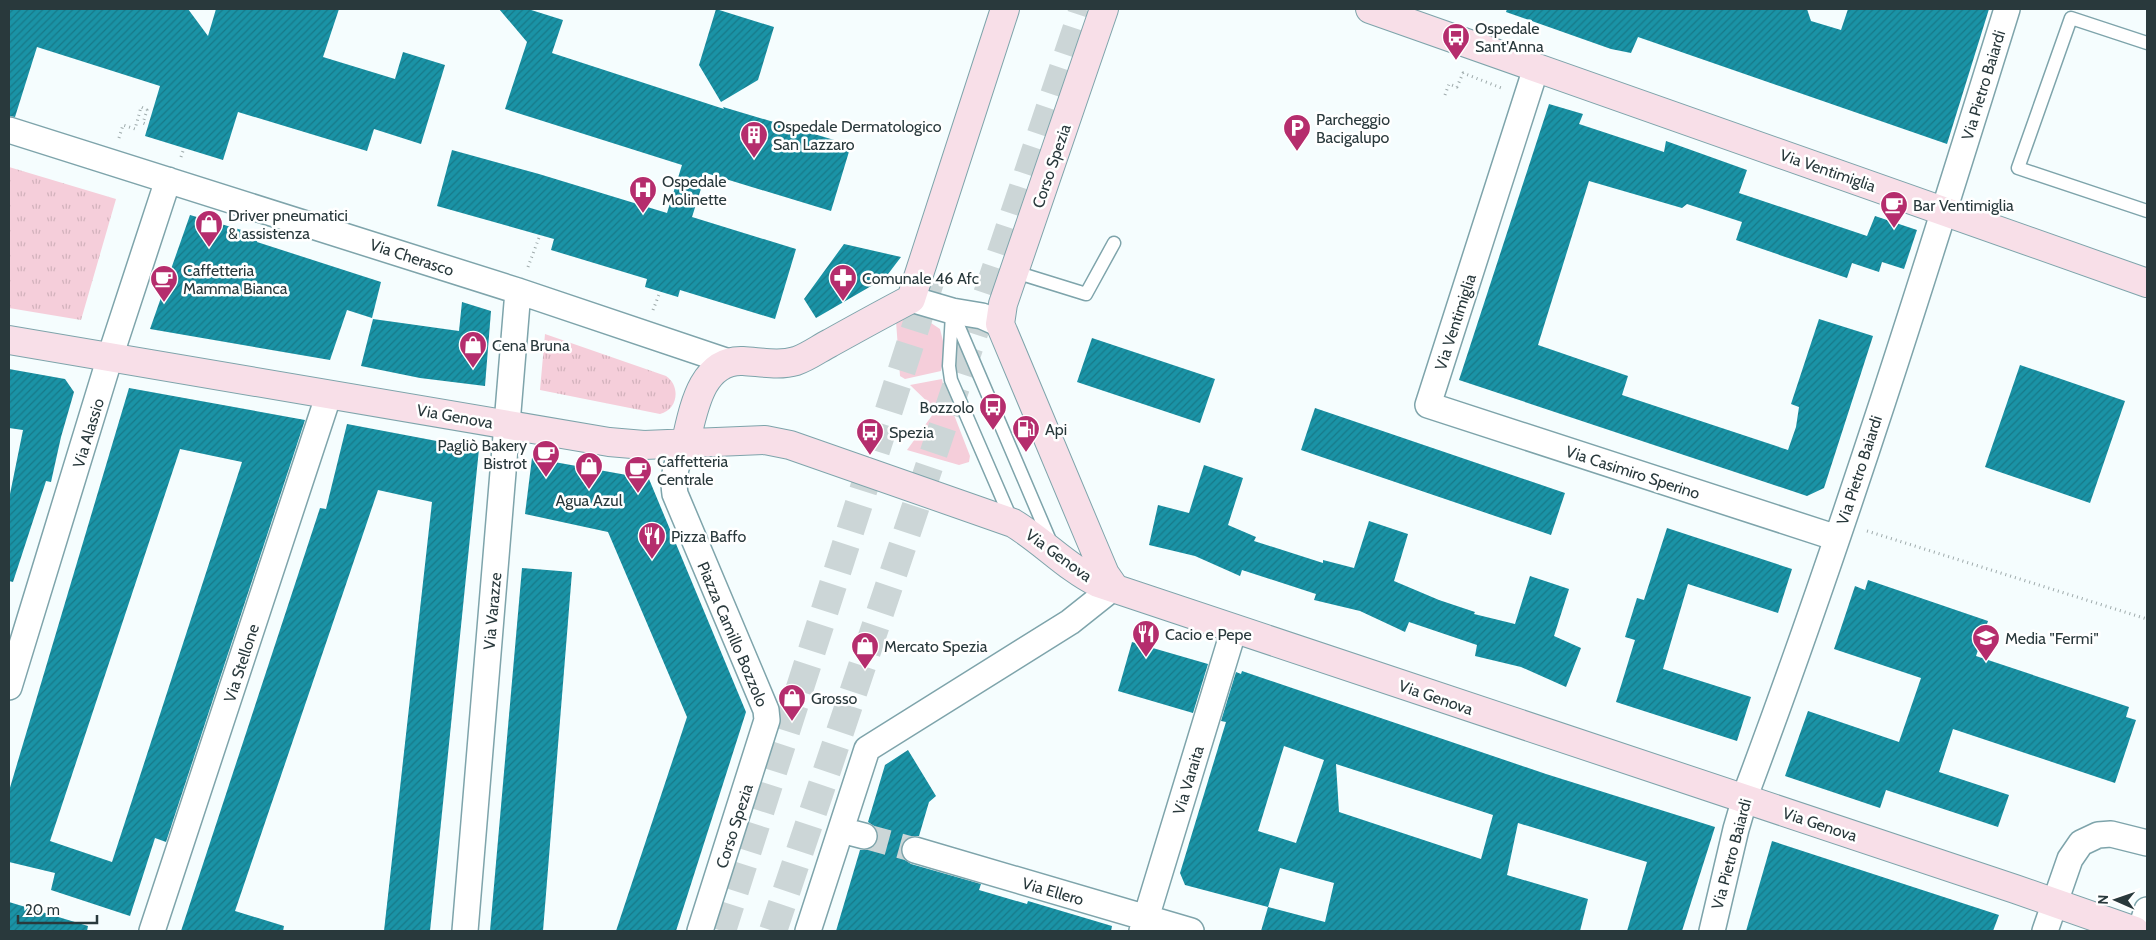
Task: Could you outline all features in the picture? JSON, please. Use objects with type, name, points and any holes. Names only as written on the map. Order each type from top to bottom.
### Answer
[{"type":"street","points":[[728,362],[778,363],[798,360],[911,298],[1005,9]]},
{"type":"street","name":"Corso Spezia","points":[[1000,324],[1003,304],[1104,9]]},
{"type":"street","name":"Via Ventimiglia","points":[[1370,9],[1419,22],[1536,68],[2147,283]]},
{"type":"street","name":"Via Pietro Baiardi","points":[[1712,931],[1736,829],[1745,800],[1839,530],[1944,210],[2007,9]]},
{"type":"street","name":"Via Ventimiglia","points":[[1428,405],[1536,68]]},
{"type":"street","name":"Via Cherasco","points":[[9,130],[518,291],[728,362]]},
{"type":"street","name":"Via Alassio","points":[[9,687],[110,357],[168,180]]},
{"type":"street","name":"Via Varazze","points":[[465,931],[518,291]]},
{"type":"street","points":[[808,931],[853,833],[867,749],[1070,622],[1114,587],[1105,574],[1000,324],[982,316],[952,311],[911,298]]},
{"type":"street","name":"Via Genova","points":[[9,340],[609,442],[644,445],[765,440],[784,443],[1013,523],[1030,533],[1081,575],[1098,583],[2006,886],[2135,931]]},
{"type":"street","name":"Piazza Camillo Bozzolo","points":[[728,362],[714,372],[703,386],[673,480],[675,494],[766,710],[767,720]]},
{"type":"street","name":"Via Stellone","points":[[152,931],[329,394]]},
{"type":"street","name":"Via Casimiro Sperino","points":[[1428,405],[1839,530]]},
{"type":"street","name":"Via Varaita","points":[[1144,925],[1234,629]]},
{"type":"street","name":"Corso Spezia","points":[[700,931],[767,720]]},
{"type":"street","points":[[2045,931],[2070,859],[2081,843],[2098,835],[2111,834],[2147,843]]},
{"type":"street","name":"Via Ellero","points":[[915,850],[1144,925],[1191,931]]},
{"type":"street","points":[[2140,931],[2147,910]]},
{"type":"lane","points":[[2147,43],[2071,18],[2018,168],[2147,211]]},
{"type":"lane","points":[[1014,272],[1086,294],[1114,243]]},
{"type":"lane","points":[[952,311],[949,366],[951,380],[1013,523]]},
{"type":"lane","points":[[952,311],[1056,555]]},
{"type":"path","points":[[1445,95],[1449,84],[1456,87],[1463,73]]},
{"type":"path","points":[[112,162],[123,125],[135,129],[141,108],[147,110],[143,123],[148,125]]},
{"type":"path","points":[[518,291],[540,235]]},
{"type":"path","points":[[1839,530],[2147,619]]},
{"type":"green space","points":[[9,167],[116,199],[81,320],[9,308]]},
{"type":"green space","points":[[907,318],[931,323],[940,329],[945,349],[941,371],[905,379],[900,376],[896,321]]},
{"type":"green space","points":[[545,334],[666,376],[674,386],[674,403],[666,412],[660,414],[540,390]]},
{"type":"green space","points":[[942,379],[944,389],[970,456],[969,462],[959,465],[907,450],[936,410],[910,385]]},
{"type":"building","points":[[9,9],[188,9],[208,36],[216,9],[339,9],[323,57],[395,79],[403,52],[445,65],[421,144],[374,129],[367,151],[238,112],[223,160],[145,136],[160,86],[37,47],[15,117],[9,116]]},
{"type":"building","name":"Ospedale Dermatologico San Lazzaro","points":[[499,9],[528,9],[563,20],[552,53],[724,109],[723,107],[851,145],[831,211],[706,173],[692,217],[796,249],[775,319],[680,290],[678,297],[645,287],[647,279],[551,250],[554,239],[437,206],[452,150],[667,213],[682,165],[505,109],[527,42]]},
{"type":"building","points":[[716,9],[774,27],[758,80],[721,102],[699,65]]},
{"type":"building","points":[[1507,9],[1807,9],[1811,21],[1841,30],[1848,9],[1989,9],[1947,144],[1638,37],[1631,53],[1611,49],[1506,12]]},
{"type":"building","points":[[1549,104],[1583,114],[1579,124],[1664,152],[1666,141],[1747,170],[1739,193],[1867,236],[1875,216],[1917,230],[1904,269],[1882,262],[1879,272],[1852,263],[1847,278],[1736,240],[1742,222],[1687,204],[1682,208],[1589,181],[1538,345],[1628,376],[1622,395],[1788,450],[1796,427],[1799,407],[1791,404],[1819,319],[1873,336],[1824,488],[1807,496],[1459,380]]},
{"type":"building","points":[[190,215],[259,235],[257,242],[381,282],[372,318],[347,310],[330,360],[150,329]]},
{"type":"building","points":[[844,244],[901,257],[885,278],[816,318],[804,299]]},
{"type":"building","points":[[462,302],[491,311],[485,386],[420,378],[361,366],[373,319],[459,331]]},
{"type":"building","points":[[1092,338],[1215,379],[1200,423],[1077,382]]},
{"type":"building","points":[[2020,365],[2125,401],[2090,503],[1985,467]]},
{"type":"building","points":[[9,369],[65,379],[74,392],[51,482],[46,481],[13,582],[9,581],[9,499],[23,430],[9,428]]},
{"type":"building","points":[[129,388],[305,420],[166,842],[155,838],[130,916],[51,890],[55,873],[9,862],[9,791]],"holes":[[[180,449],[242,462],[112,862],[50,841]]]},
{"type":"building","points":[[1315,408],[1565,493],[1551,535],[1301,450]]},
{"type":"building","points":[[347,424],[479,449],[430,931],[384,931],[432,502],[378,490],[235,911],[284,926],[283,931],[181,931],[320,508],[326,509]]},
{"type":"building","points":[[532,458],[649,479],[746,712],[676,931],[616,931],[687,717],[608,532],[525,514]]},
{"type":"building","points":[[1204,465],[1243,478],[1228,525],[1256,537],[1254,541],[1323,563],[1323,560],[1354,568],[1369,521],[1408,534],[1394,581],[1439,600],[1475,612],[1474,614],[1515,624],[1530,576],[1569,589],[1554,636],[1581,648],[1566,687],[1521,667],[1475,656],[1477,645],[1409,622],[1405,632],[1360,611],[1314,600],[1316,594],[1242,570],[1240,576],[1195,556],[1149,545],[1158,505],[1189,513]]},
{"type":"building","points":[[1667,528],[1792,569],[1778,613],[1688,584],[1663,669],[1751,697],[1737,741],[1616,702],[1635,640],[1625,637],[1637,598],[1644,600]]},
{"type":"building","points":[[522,568],[572,572],[543,931],[490,931]]},
{"type":"building","points":[[1868,580],[1988,621],[1976,656],[2129,707],[2126,717],[2136,720],[2115,783],[1953,729],[1939,772],[2009,795],[1998,827],[1886,790],[1880,808],[1785,776],[1808,711],[1899,742],[1921,678],[1834,649],[1855,586],[1865,590]]},
{"type":"building","points":[[1132,642],[1208,664],[1193,713],[1118,691]]},
{"type":"building","points":[[1242,671],[1546,774],[1715,827],[1682,931],[1627,931],[1647,862],[1518,823],[1507,875],[1588,899],[1580,931],[1261,931],[1268,907],[1185,885],[1180,873],[1226,722],[1221,721],[1236,672],[1241,674]],"holes":[[[1284,746],[1324,760],[1296,843],[1258,831]],[[1336,764],[1493,815],[1481,859],[1339,812]],[[1280,868],[1334,883],[1325,922],[1268,907]]]},
{"type":"building","points":[[908,750],[936,796],[929,802],[919,836],[911,836],[901,846],[901,853],[905,860],[911,864],[981,884],[979,890],[1027,904],[1028,901],[1112,926],[1111,931],[836,931],[860,850],[868,850],[878,840],[878,832],[868,822],[885,765]]},
{"type":"building","points":[[1772,841],[1999,915],[1993,931],[1746,931]]},
{"type":"building","points":[[9,902],[88,926],[87,931],[9,931]]},
{"type":"tunnel","points":[[773,931],[1083,9]]},
{"type":"tunnel","points":[[722,931],[931,279]]},
{"type":"tunnel","points":[[864,836],[915,850]]},
{"type":"place","name":"Ospedale Sant'Anna","points":[[1456,61]]},
{"type":"place","name":"Parcheggio Bacigalupo","points":[[1297,152]]},
{"type":"place","name":"Ospedale Dermatologico San Lazzaro","points":[[754,159]]},
{"type":"place","name":"Ospedale Molinette","points":[[643,214]]},
{"type":"place","name":"Bar Ventimiglia","points":[[1894,229]]},
{"type":"place","name":"Driver pneumatici & assistenza","points":[[209,248]]},
{"type":"place","name":"Comunale 46 Afc","points":[[843,302]]},
{"type":"place","name":"Caffetteria Mamma Bianca","points":[[164,303]]},
{"type":"place","name":"Cena Bruna","points":[[473,369]]},
{"type":"place","name":"Bozzolo","points":[[993,431]]},
{"type":"place","name":"Api","points":[[1026,453]]},
{"type":"place","name":"Spezia","points":[[870,456]]},
{"type":"place","name":"Pagliò Bakery Bistrot","points":[[546,478]]},
{"type":"place","name":"Agua Azul","points":[[589,490]]},
{"type":"place","name":"Caffetteria Centrale","points":[[638,494]]},
{"type":"place","name":"Pizza Baffo","points":[[652,560]]},
{"type":"place","name":"Cacio e Pepe","points":[[1146,658]]},
{"type":"place","name":"Media \"Fermi\"","points":[[1986,662]]},
{"type":"place","name":"Mercato Spezia","points":[[865,670]]},
{"type":"place","name":"Grosso","points":[[792,722]]}]
